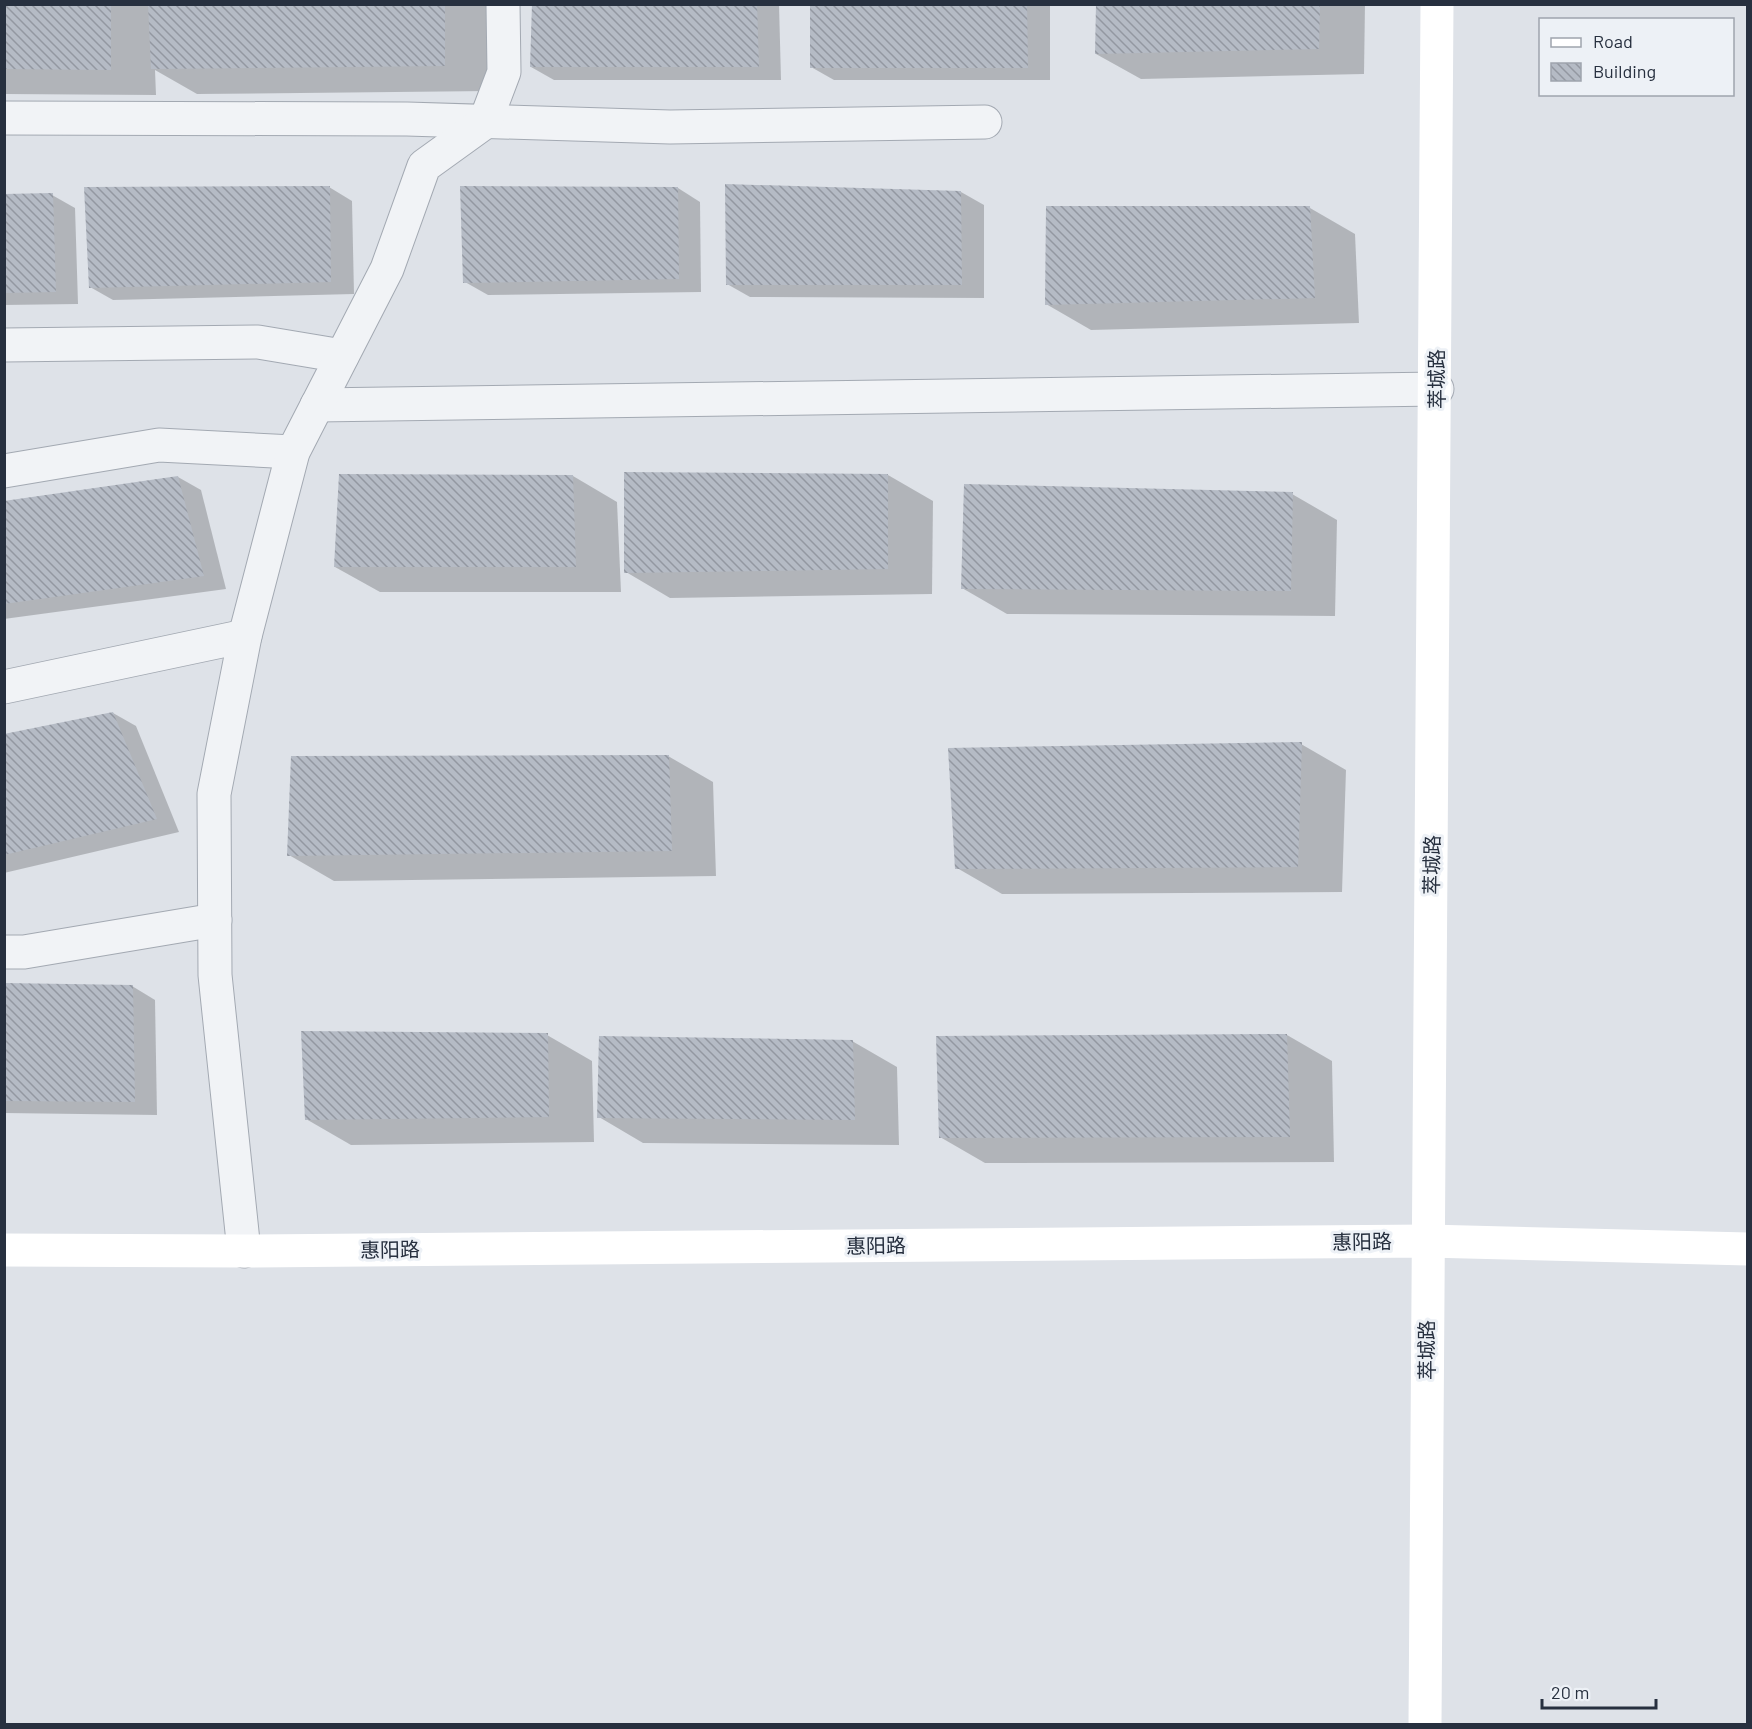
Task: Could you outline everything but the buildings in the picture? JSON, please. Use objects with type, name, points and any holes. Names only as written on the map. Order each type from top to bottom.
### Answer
[{"type":"street","points":[[244,1251],[215,975],[214,794],[245,636],[293,452],[387,269],[424,166],[485,122],[504,72],[503,4]]},
{"type":"street","name":"萃城路","points":[[1425,1725],[1437,389],[1437,4]]},
{"type":"street","points":[[4,117],[407,118],[670,127],[985,122]]},
{"type":"street","points":[[4,345],[258,342],[342,356]]},
{"type":"street","points":[[317,405],[1437,389]]},
{"type":"street","points":[[4,471],[159,445],[293,452]]},
{"type":"street","points":[[4,687],[245,636]]},
{"type":"street","points":[[4,952],[24,952],[215,920]]},
{"type":"street","name":"惠阳路","points":[[4,1250],[244,1251],[1428,1241],[1748,1249]]}]
